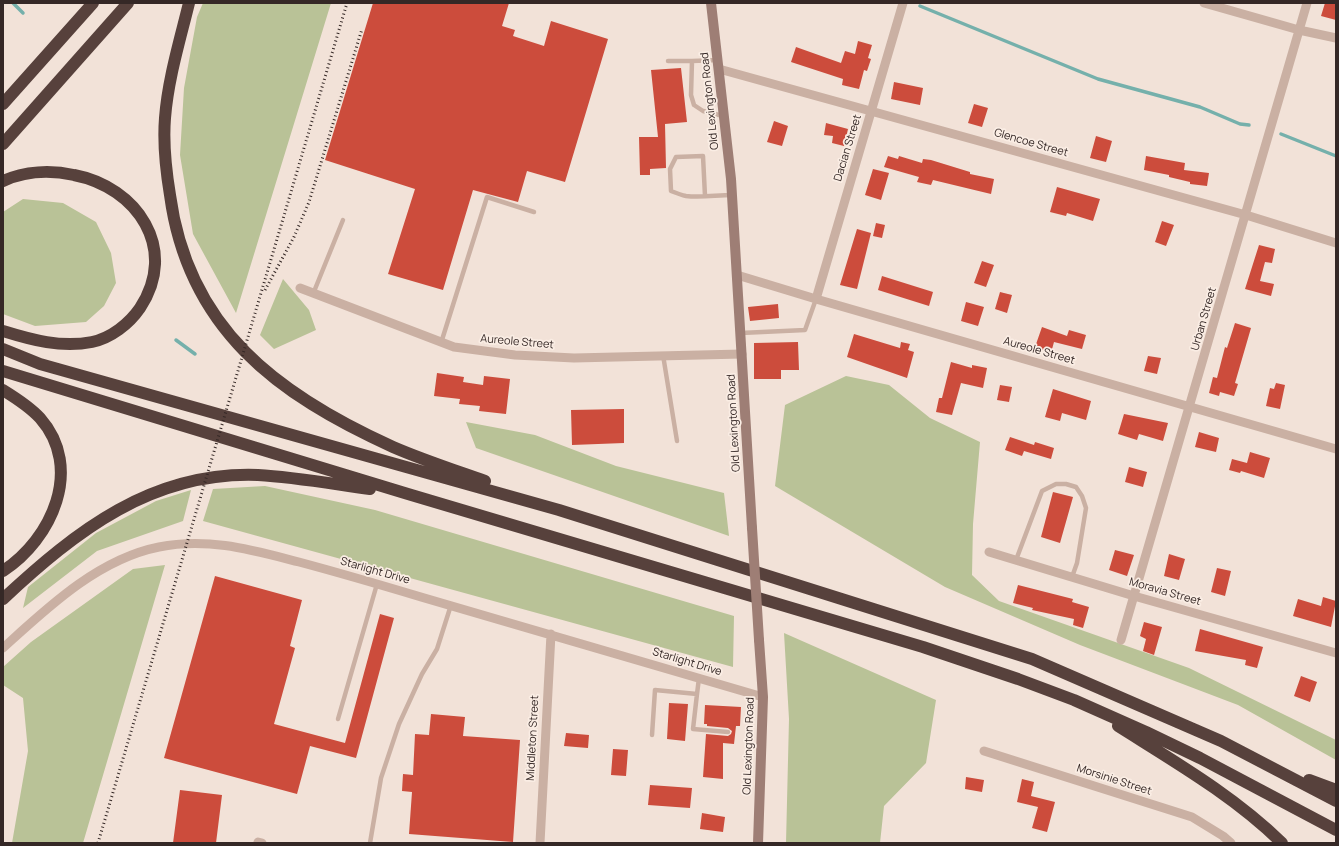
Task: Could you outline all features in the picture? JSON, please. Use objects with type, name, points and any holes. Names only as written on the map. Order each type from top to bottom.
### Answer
[{"type":"highway","points":[[3,104],[93,3]]},
{"type":"highway","points":[[3,144],[128,3]]},
{"type":"highway","points":[[189,3],[176,54],[165,118],[167,174],[173,220],[189,270],[208,308],[233,341],[272,376],[315,407],[394,447],[559,510]]},
{"type":"highway","points":[[3,181],[31,173],[59,172],[83,176],[108,186],[126,199],[144,221],[152,238],[155,263],[153,282],[144,303],[129,321],[112,334],[94,341],[63,344],[26,338],[3,331]]},
{"type":"highway","points":[[3,349],[40,364],[559,510],[1032,659],[1221,741],[1336,802]]},
{"type":"highway","points":[[3,371],[408,494],[923,647],[1074,700],[1200,758],[1336,830]]},
{"type":"highway","points":[[3,390],[33,411],[45,425],[56,446],[61,476],[55,507],[46,526],[28,551],[3,571]]},
{"type":"highway","points":[[3,599],[28,575],[81,532],[116,510],[159,490],[203,479],[256,475],[298,479],[408,494]]},
{"type":"highway","points":[[1074,700],[1184,767],[1256,818],[1282,843]]},
{"type":"highway","points":[[1268,765],[1336,790]]},
{"type":"main road","name":"Old Lexington Road","points":[[712,3],[732,195],[763,697],[758,843]]},
{"type":"street","name":"Dacian Street","points":[[816,299],[903,3]]},
{"type":"street","points":[[1204,3],[1299,30],[1336,38]]},
{"type":"street","name":"Urban Street","points":[[1121,640],[1190,408],[1307,3]]},
{"type":"street","name":"Glencoe Street","points":[[718,64],[872,111],[1246,215],[1336,243]]},
{"type":"street","name":"Aureole Street","points":[[737,275],[1190,408],[1336,449]]},
{"type":"street","name":"Aureole Street","points":[[300,288],[454,347],[515,355],[574,358],[742,354]]},
{"type":"street","name":"Starlight Drive","points":[[3,648],[70,591],[95,572],[118,560],[158,547],[186,542],[220,543],[246,548],[377,584],[763,697]]},
{"type":"street","name":"Moravia Street","points":[[989,552],[1134,596],[1336,653]]},
{"type":"street","name":"Middleton Street","points":[[540,843],[551,634]]},
{"type":"street","name":"Morsinie Street","points":[[984,751],[1192,817],[1223,836],[1231,843]]},
{"type":"lane","points":[[668,61],[692,61],[718,64]]},
{"type":"lane","points":[[692,61],[691,95],[694,105],[703,111],[724,116]]},
{"type":"lane","points":[[705,196],[703,156],[676,157],[670,169],[671,191],[686,196],[705,196],[732,195]]},
{"type":"lane","points":[[441,343],[487,197],[534,212]]},
{"type":"lane","points":[[313,294],[343,220]]},
{"type":"lane","points":[[741,333],[805,330],[816,299]]},
{"type":"lane","points":[[663,355],[677,442]]},
{"type":"lane","points":[[1016,560],[1042,491],[1056,484],[1066,484],[1076,487],[1082,496],[1086,508],[1077,563],[1072,577]]},
{"type":"lane","points":[[338,719],[377,584]]},
{"type":"lane","points":[[370,843],[381,778],[399,724],[422,674],[436,649],[451,605]]},
{"type":"lane","points":[[699,678],[693,729],[728,732]]},
{"type":"lane","points":[[652,735],[655,690],[697,694]]},
{"type":"green space","points":[[203,3],[331,3],[236,313],[193,234],[180,155],[184,88],[197,17]]},
{"type":"green space","points":[[23,199],[63,203],[96,222],[111,253],[116,283],[104,306],[86,322],[35,326],[3,314],[3,212]]},
{"type":"green space","points":[[283,279],[309,310],[316,330],[274,349],[260,335]]},
{"type":"green space","points":[[846,376],[889,385],[930,418],[980,442],[973,524],[972,575],[999,601],[1189,668],[1336,740],[1336,760],[1238,705],[1080,645],[945,587],[775,486],[785,405]]},
{"type":"green space","points":[[466,422],[535,435],[616,466],[724,493],[729,536],[476,448]]},
{"type":"green space","points":[[265,486],[375,510],[734,616],[733,667],[203,521],[213,489]]},
{"type":"green space","points":[[191,490],[183,521],[97,551],[23,608],[28,587],[96,533],[156,501]]},
{"type":"green space","points":[[165,565],[83,843],[12,843],[28,751],[23,698],[3,685],[3,667],[31,642],[133,569]]},
{"type":"green space","points":[[784,633],[936,700],[926,763],[884,806],[880,843],[786,843],[789,719]]},
{"type":"building","points":[[373,3],[509,3],[502,26],[515,30],[513,36],[544,46],[551,21],[608,39],[565,182],[527,171],[518,202],[473,190],[443,290],[388,274],[415,189],[325,160]]},
{"type":"building","points":[[1325,3],[1336,3],[1336,20],[1321,16]]},
{"type":"building","points":[[858,41],[872,45],[868,58],[871,59],[867,71],[864,70],[859,89],[842,85],[843,79],[791,62],[796,47],[841,63],[845,51],[855,54]]},
{"type":"building","points":[[681,68],[687,122],[665,124],[666,168],[650,169],[650,175],[640,175],[639,137],[658,137],[651,70]]},
{"type":"building","points":[[894,82],[923,88],[920,105],[891,99]]},
{"type":"building","points":[[974,104],[988,108],[982,127],[968,123]]},
{"type":"building","points":[[774,121],[788,126],[782,146],[767,142]]},
{"type":"building","points":[[826,123],[848,129],[844,146],[832,143],[833,136],[824,135]]},
{"type":"building","points":[[1096,136],[1112,141],[1106,162],[1090,158]]},
{"type":"building","points":[[888,156],[898,159],[899,156],[922,163],[923,159],[931,160],[970,172],[970,174],[994,179],[991,194],[933,180],[931,185],[917,182],[919,177],[884,167]]},
{"type":"building","points":[[1146,156],[1185,163],[1184,170],[1209,173],[1207,186],[1190,184],[1190,182],[1169,177],[1169,175],[1144,170]]},
{"type":"building","points":[[873,169],[889,173],[881,200],[865,195]]},
{"type":"building","points":[[1057,187],[1100,199],[1093,221],[1067,213],[1066,216],[1050,212]]},
{"type":"building","points":[[1162,221],[1174,225],[1166,246],[1155,242]]},
{"type":"building","points":[[876,223],[885,225],[882,238],[873,236]]},
{"type":"building","points":[[857,229],[871,233],[857,289],[840,285]]},
{"type":"building","points":[[1259,245],[1275,249],[1272,263],[1265,262],[1260,281],[1274,284],[1271,296],[1245,289]]},
{"type":"building","points":[[982,261],[994,265],[986,287],[974,283]]},
{"type":"building","points":[[882,276],[933,292],[929,306],[878,290]]},
{"type":"building","points":[[1000,292],[1012,295],[1007,313],[995,309]]},
{"type":"building","points":[[966,302],[984,307],[978,326],[961,321]]},
{"type":"building","points":[[778,304],[779,318],[750,321],[748,307]]},
{"type":"building","points":[[1235,323],[1251,328],[1235,383],[1238,384],[1234,396],[1220,392],[1219,396],[1209,393],[1213,377],[1217,378],[1225,347],[1227,348]]},
{"type":"building","points":[[1042,327],[1067,336],[1069,330],[1086,335],[1082,349],[1054,342],[1051,353],[1035,347]]},
{"type":"building","points":[[854,334],[900,348],[901,342],[910,344],[908,350],[914,352],[907,378],[847,357]]},
{"type":"building","points":[[798,342],[799,370],[781,370],[781,379],[754,379],[754,343]]},
{"type":"building","points":[[1148,356],[1161,358],[1157,374],[1144,371]]},
{"type":"building","points":[[951,362],[972,368],[972,365],[987,368],[983,388],[961,383],[952,415],[936,412],[939,398],[942,398]]},
{"type":"building","points":[[437,373],[464,377],[463,382],[483,385],[484,376],[510,379],[506,414],[479,411],[480,406],[459,404],[460,399],[434,396]]},
{"type":"building","points":[[1276,383],[1285,385],[1280,409],[1266,406],[1270,388],[1274,389]]},
{"type":"building","points":[[1000,385],[1012,387],[1009,402],[997,400]]},
{"type":"building","points":[[1053,389],[1091,401],[1086,420],[1062,413],[1060,421],[1045,417]]},
{"type":"building","points":[[624,409],[624,443],[572,445],[571,410]]},
{"type":"building","points":[[1124,414],[1168,423],[1163,441],[1139,434],[1137,440],[1118,434]]},
{"type":"building","points":[[1199,432],[1219,438],[1216,452],[1195,447]]},
{"type":"building","points":[[1010,437],[1034,445],[1035,442],[1054,448],[1051,459],[1024,451],[1022,456],[1005,450]]},
{"type":"building","points":[[1250,452],[1270,458],[1264,478],[1241,471],[1240,473],[1229,470],[1232,459],[1247,463]]},
{"type":"building","points":[[1129,467],[1147,472],[1143,487],[1125,482]]},
{"type":"building","points":[[1053,492],[1073,497],[1060,543],[1041,537]]},
{"type":"building","points":[[1115,550],[1134,555],[1127,576],[1109,570]]},
{"type":"building","points":[[1169,554],[1185,559],[1179,580],[1164,576]]},
{"type":"building","points":[[1217,568],[1231,571],[1225,596],[1211,592]]},
{"type":"building","points":[[215,576],[302,600],[290,646],[295,648],[274,724],[345,743],[380,614],[394,618],[356,758],[310,746],[297,794],[164,758]]},
{"type":"building","points":[[1018,585],[1073,599],[1072,602],[1089,607],[1083,628],[1073,625],[1074,619],[1032,610],[1033,608],[1013,603]]},
{"type":"building","points":[[1323,597],[1336,601],[1331,627],[1293,616],[1298,599],[1321,606]]},
{"type":"building","points":[[1144,622],[1162,627],[1154,655],[1143,651],[1146,639],[1140,636]]},
{"type":"building","points":[[1200,629],[1263,647],[1257,668],[1245,665],[1246,660],[1195,651]]},
{"type":"building","points":[[1301,676],[1317,682],[1310,702],[1294,696]]},
{"type":"building","points":[[669,703],[688,704],[685,741],[667,739]]},
{"type":"building","points":[[705,705],[741,707],[740,726],[736,726],[734,744],[723,743],[723,779],[703,777],[706,734],[728,736],[732,731],[728,728],[707,726],[707,724],[704,724]]},
{"type":"building","points":[[431,714],[465,717],[463,736],[520,740],[513,842],[409,834],[412,792],[402,791],[403,774],[413,775],[415,734],[429,735]]},
{"type":"building","points":[[566,733],[589,735],[588,748],[564,746]]},
{"type":"building","points":[[613,749],[628,750],[626,776],[611,775]]},
{"type":"building","points":[[966,777],[984,780],[982,792],[965,789]]},
{"type":"building","points":[[1022,779],[1034,782],[1031,796],[1055,802],[1047,832],[1032,828],[1038,807],[1017,802]]},
{"type":"building","points":[[650,785],[692,788],[690,808],[648,805]]},
{"type":"building","points":[[180,790],[222,795],[216,843],[173,843]]},
{"type":"building","points":[[702,813],[725,817],[723,832],[700,829]]},
{"type":"waterway","points":[[13,3],[23,13]]},
{"type":"waterway","points":[[920,6],[1098,79],[1200,107],[1240,124],[1249,125]]},
{"type":"waterway","points":[[1281,134],[1336,156]]},
{"type":"waterway","points":[[176,340],[195,354]]},
{"type":"railway","points":[[98,843],[347,3]]},
{"type":"railway","points":[[265,290],[294,237],[309,202],[362,29]]}]
